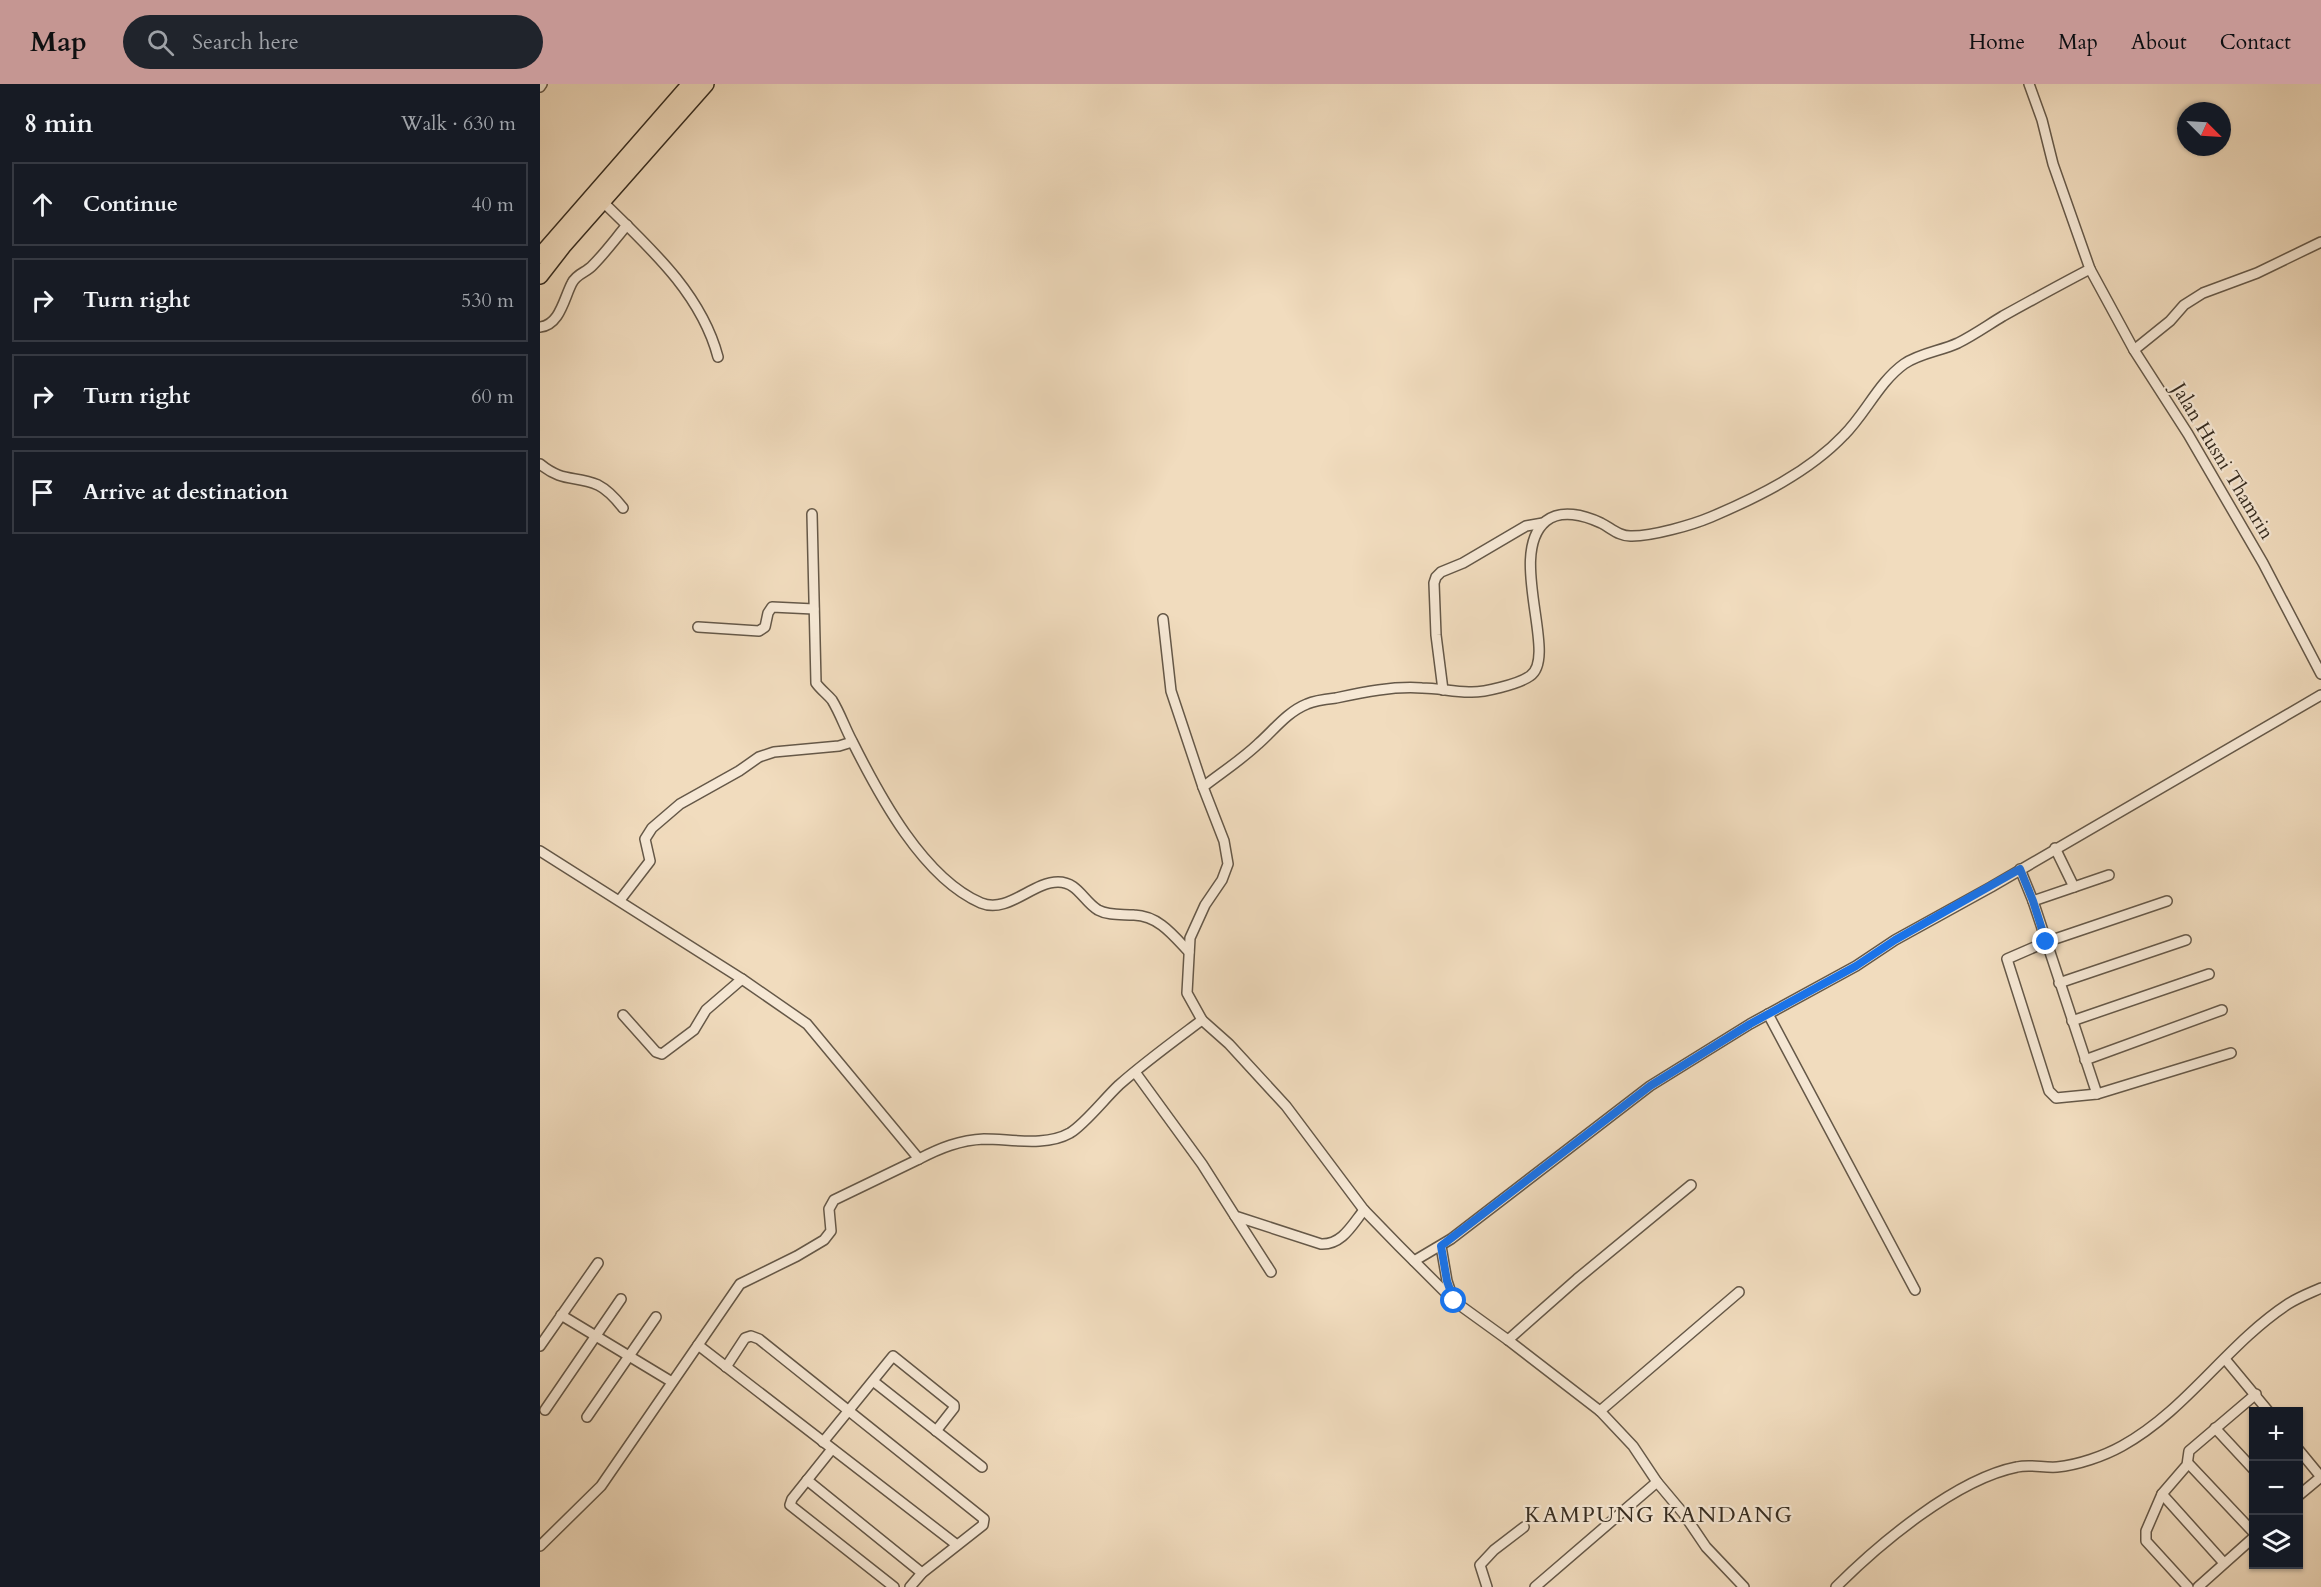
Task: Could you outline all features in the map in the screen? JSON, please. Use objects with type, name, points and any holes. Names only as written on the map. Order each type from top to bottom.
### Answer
[{"type":"highway","points":[[540,276],[603,202],[621,172],[690,84]]},
{"type":"highway","points":[[540,253],[706,84]]},
{"type":"street","name":"Jalan Husni Thamrin","points":[[2029,84],[2042,120],[2053,164],[2090,269],[2134,350],[2188,434],[2264,563],[2321,674]]},
{"type":"street","points":[[603,202],[670,270],[698,308],[710,332],[718,357]]},
{"type":"street","points":[[540,327],[552,323],[560,312],[575,278],[580,272],[593,265],[627,225]]},
{"type":"street","points":[[2134,350],[2170,321],[2184,305],[2203,293],[2258,273],[2321,242]]},
{"type":"street","points":[[1203,787],[1257,746],[1287,716],[1309,703],[1400,687],[1472,693],[1532,676],[1539,665],[1540,645],[1533,603],[1530,563],[1536,536],[1543,524],[1556,514],[1566,513],[1600,522],[1630,537],[1708,519],[1782,482],[1823,454],[1844,435],[1890,376],[1906,363],[1924,354],[1956,344],[2090,269]]},
{"type":"street","points":[[540,464],[560,477],[590,482],[601,487],[623,508]]},
{"type":"street","points":[[812,514],[816,683],[831,699],[845,744],[907,837],[933,867],[958,889],[979,902],[996,906],[1051,883],[1068,883],[1101,911],[1137,915],[1154,920],[1167,928],[1189,952]]},
{"type":"street","points":[[1443,690],[1436,635],[1434,583],[1436,577],[1441,572],[1463,563],[1526,526],[1543,524]]},
{"type":"street","points":[[698,627],[759,631],[765,627],[772,607],[814,609]]},
{"type":"street","points":[[1163,619],[1171,691],[1203,787],[1224,841],[1228,864],[1222,880],[1205,905],[1190,938],[1187,993],[1202,1020],[1229,1044],[1286,1106],[1364,1210],[1454,1301],[1600,1411],[1634,1446],[1657,1482],[1683,1513],[1706,1547],[1744,1587]]},
{"type":"street","points":[[1414,1261],[1441,1246],[1650,1086],[1768,1014],[1856,966],[1895,940],[2192,772],[2321,694]]},
{"type":"street","points":[[620,900],[650,861],[645,844],[647,834],[680,804],[766,754],[845,744]]},
{"type":"street","points":[[2055,848],[2074,887]]},
{"type":"street","points":[[540,851],[620,900],[793,1013],[819,1036],[919,1159]]},
{"type":"street","points":[[2020,869],[2033,901],[2097,1094]]},
{"type":"street","points":[[2033,901],[2109,875]]},
{"type":"street","points":[[2167,901],[2009,956],[2007,961],[2049,1091],[2056,1098],[2097,1094],[2231,1053]]},
{"type":"street","points":[[2059,983],[2186,940]]},
{"type":"street","points":[[2072,1021],[2209,974]]},
{"type":"street","points":[[623,1015],[656,1052],[662,1054],[694,1030],[706,1010],[742,979]]},
{"type":"street","points":[[2085,1059],[2222,1010]]},
{"type":"street","points":[[1768,1014],[1915,1290]]},
{"type":"street","points":[[540,1546],[601,1486],[740,1284],[797,1256],[828,1236],[832,1226],[829,1209],[834,1200],[938,1149],[959,1142],[983,1139],[1030,1141],[1055,1138],[1070,1133],[1135,1072],[1202,1020]]},
{"type":"street","points":[[1135,1072],[1202,1164],[1271,1272]]},
{"type":"street","points":[[1508,1340],[1577,1279],[1691,1185]]},
{"type":"street","points":[[1235,1216],[1321,1244],[1328,1244],[1342,1238],[1364,1210]]},
{"type":"street","points":[[1441,1246],[1447,1281],[1454,1301]]},
{"type":"street","points":[[540,1346],[598,1263]]},
{"type":"street","points":[[1836,1587],[1914,1521],[1990,1474],[2017,1467],[2058,1467],[2096,1457],[2122,1446],[2170,1414],[2254,1330],[2286,1306],[2321,1288]]},
{"type":"street","points":[[1600,1411],[1739,1292]]},
{"type":"street","points":[[545,1410],[621,1299]]},
{"type":"street","points":[[561,1315],[672,1382]]},
{"type":"street","points":[[587,1417],[656,1317]]},
{"type":"street","points":[[726,1367],[746,1338],[751,1336],[759,1339],[984,1519],[983,1526],[922,1573],[910,1587]]},
{"type":"street","points":[[698,1345],[957,1545]]},
{"type":"street","points":[[823,1442],[892,1357],[896,1357],[954,1405],[936,1431]]},
{"type":"street","points":[[2225,1359],[2265,1407]]},
{"type":"street","points":[[873,1381],[982,1467]]},
{"type":"street","points":[[2188,1587],[2145,1537],[2162,1494],[2188,1463],[2189,1451],[2256,1394]]},
{"type":"street","points":[[2215,1428],[2249,1466]]},
{"type":"street","points":[[832,1449],[790,1502],[792,1508],[894,1587]]},
{"type":"street","points":[[2303,1455],[2321,1477],[2303,1492]]},
{"type":"street","points":[[2188,1463],[2249,1531]]},
{"type":"street","points":[[807,1480],[922,1573]]},
{"type":"street","points":[[1535,1587],[1657,1482]]},
{"type":"street","points":[[2162,1494],[2224,1563]]},
{"type":"street","points":[[1487,1587],[1480,1565],[1494,1550],[1524,1527]]},
{"type":"street","points":[[2198,1587],[2249,1539]]},
{"type":"district","name":"KAMPUNG KANDANG","points":[[1659,1515]]},
{"type":"route","points":[[1454,1301],[1447,1281],[1441,1246],[1650,1086],[1750,1024],[1856,966],[1947,909],[1991,887],[2020,869],[2046,942]]}]
